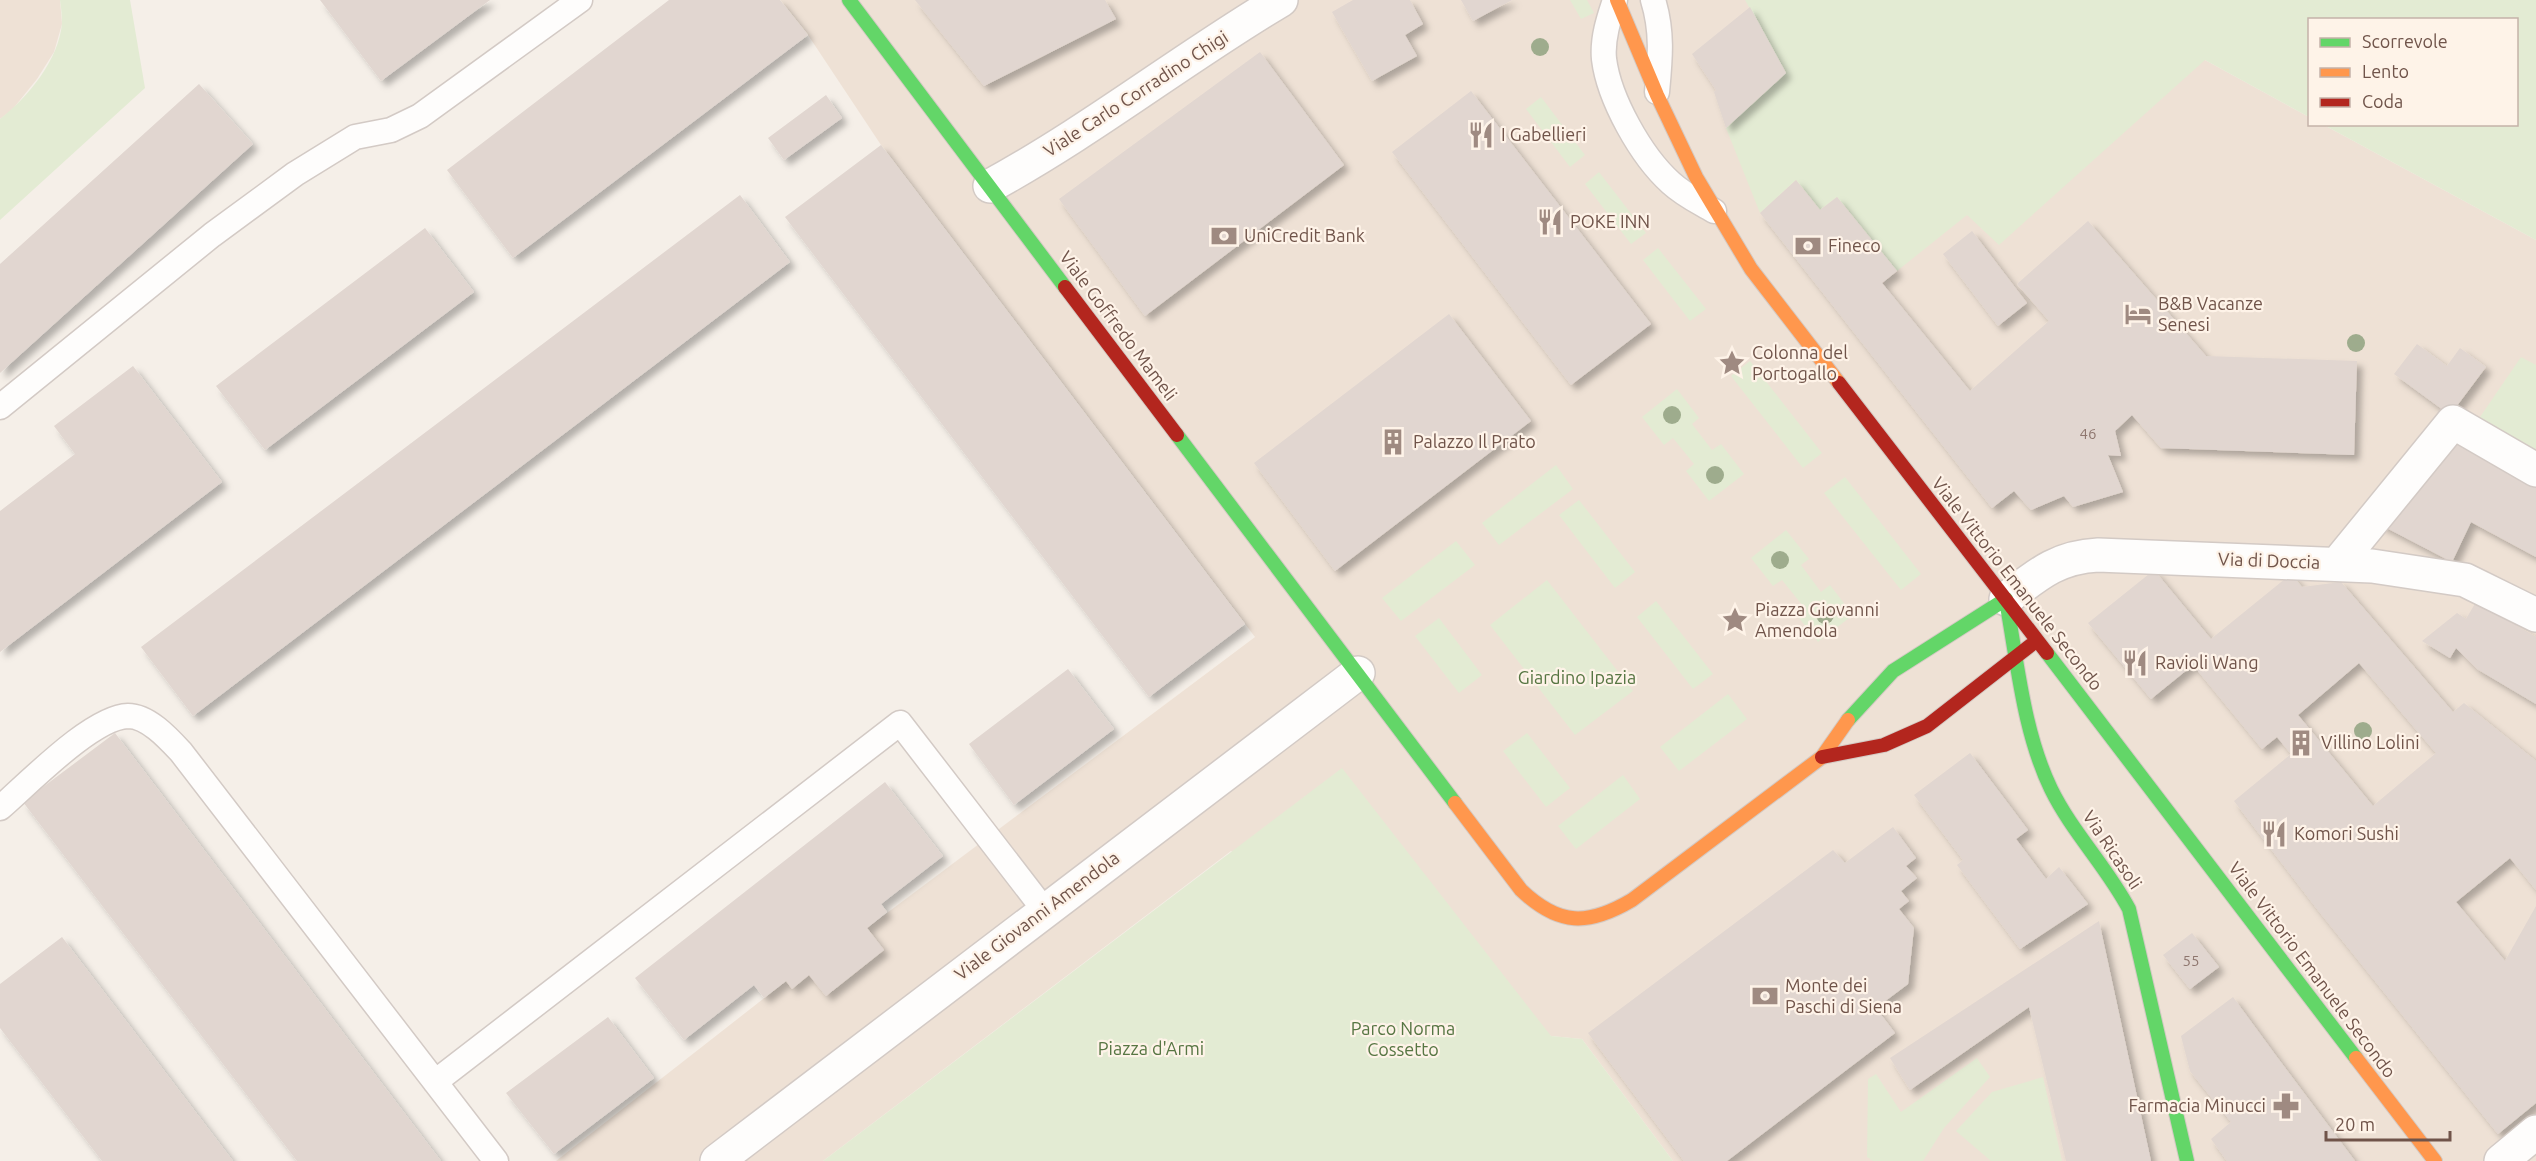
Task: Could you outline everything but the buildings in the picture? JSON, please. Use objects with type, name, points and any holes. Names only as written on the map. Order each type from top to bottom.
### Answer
[{"type":"main road","name":"Viale Goffredo Mameli","points":[[849,0],[1358,673]]},
{"type":"main road","name":"Viale Vittorio Emanuele Secondo","points":[[1616,0],[1657,95],[1714,211],[1769,295],[2006,599],[2435,1161]]},
{"type":"main road","points":[[1358,673],[1521,890],[1537,907],[1565,919],[1598,918],[1621,908],[1822,757],[1853,712],[1893,671],[2006,599]]},
{"type":"main road","name":"Via Ricasoli","points":[[2006,599],[2034,741],[2051,790],[2129,909],[2187,1161]]},
{"type":"main road","points":[[1822,757],[1884,745],[1927,726],[2037,640]]},
{"type":"street","name":"Viale Carlo Corradino Chigi","points":[[990,186],[1024,167],[1281,0]]},
{"type":"street","points":[[2338,563],[2453,422],[2536,470]]},
{"type":"street","name":"Via di Doccia","points":[[2006,599],[2039,573],[2071,558],[2083,556],[2338,563],[2465,580],[2536,615]]},
{"type":"street","name":"Viale Giovanni Amendola","points":[[717,1161],[1358,673]]},
{"type":"street","points":[[2501,1161],[2536,1132]]},
{"type":"lane","points":[[0,407],[186,256],[295,174],[355,137],[391,130],[420,116],[580,0]]},
{"type":"lane","points":[[1616,0],[1605,37],[1604,57],[1616,99],[1628,124],[1660,171],[1684,194],[1714,211]]},
{"type":"lane","points":[[1653,0],[1660,29],[1661,47],[1657,95]]},
{"type":"lane","points":[[0,808],[74,744],[109,720],[129,716],[142,720],[155,728],[181,752],[496,1161]]},
{"type":"lane","points":[[435,1082],[900,723],[1045,910]]},
{"type":"shaded area","points":[[0,0],[60,0],[62,24],[54,52],[37,79],[12,110],[0,119]]},
{"type":"shaded area","points":[[780,0],[2011,0],[2205,60],[2308,116],[2308,126],[2326,126],[2536,240],[2536,1161],[1673,1161],[1582,1039],[1551,1036],[1231,851],[823,1161],[556,1161],[786,981],[867,928],[1255,637],[881,145],[808,35]]},
{"type":"green space","points":[[60,0],[130,0],[145,88],[0,220],[0,119],[31,89],[55,51],[62,23]]},
{"type":"green space","points":[[1570,0],[1587,0],[1594,13],[1581,19]]},
{"type":"green space","points":[[1745,0],[2536,0],[2536,240],[2326,126],[2518,126],[2518,18],[2308,18],[2308,116],[2205,60],[1999,245],[1967,215],[1897,271],[1837,197],[1820,210],[1796,180],[1760,213],[1726,128],[1786,73]]},
{"type":"green space","points":[[1541,97],[1585,155],[1570,167],[1526,109]]},
{"type":"green space","points":[[1599,172],[1646,233],[1631,244],[1585,184]]},
{"type":"green space","points":[[1658,248],[1706,309],[1690,321],[1643,260]]},
{"type":"green space","points":[[2521,357],[2536,365],[2536,450],[2484,429],[2478,420]]},
{"type":"green space","points":[[1750,361],[1822,453],[1803,468],[1731,376]]},
{"type":"green space","points":[[1677,389],[1699,418],[1692,424],[1712,450],[1721,444],[1744,474],[1709,501],[1686,471],[1694,464],[1673,438],[1664,445],[1642,417]]},
{"type":"green space","points":[[1556,465],[1573,489],[1499,545],[1482,523]]},
{"type":"green space","points":[[1845,477],[1921,574],[1901,590],[1824,493]]},
{"type":"green space","points":[[1579,500],[1635,572],[1615,588],[1559,515]]},
{"type":"green space","points":[[1786,530],[1809,559],[1801,565],[1821,592],[1830,585],[1853,615],[1818,642],[1795,613],[1803,606],[1782,580],[1773,586],[1751,558]]},
{"type":"green space","points":[[1456,541],[1475,565],[1401,621],[1382,598]]},
{"type":"green space","name":"Giardino Ipazia","points":[[1547,580],[1633,691],[1575,735],[1490,625]]},
{"type":"green space","points":[[1656,601],[1713,674],[1693,689],[1637,617]]},
{"type":"green space","points":[[1439,618],[1482,675],[1459,693],[1415,636]]},
{"type":"green space","points":[[1728,694],[1747,719],[1679,771],[1660,747]]},
{"type":"green space","points":[[1527,733],[1570,788],[1546,807],[1503,751]]},
{"type":"green space","points":[[1342,768],[1551,1036],[1582,1039],[1673,1161],[823,1161]]},
{"type":"green space","points":[[1623,775],[1640,799],[1576,849],[1558,826]]},
{"type":"green space","points":[[1977,1058],[1990,1077],[1944,1128],[1923,1161],[1873,1161],[1867,1157],[1868,1079],[1876,1074],[1901,1112]]},
{"type":"green space","points":[[2043,1077],[2062,1161],[1991,1161],[1956,1131],[1992,1092]]},
{"type":"traffic: fast","points":[[849,0],[1065,287]]},
{"type":"traffic: fast","points":[[1177,435],[1455,803]]},
{"type":"traffic: fast","points":[[1848,720],[1893,671],[2006,599]]},
{"type":"traffic: fast","points":[[2007,606],[2028,723],[2042,768],[2059,805],[2129,909],[2187,1161]]},
{"type":"traffic: fast","points":[[2047,653],[2356,1058]]},
{"type":"traffic: slow","points":[[1617,0],[1657,95],[1696,177],[1751,269],[1839,383]]},
{"type":"traffic: slow","points":[[1455,803],[1521,890],[1535,902],[1561,916],[1588,918],[1616,909],[1632,900],[1822,757],[1848,720]]},
{"type":"traffic: slow","points":[[2356,1058],[2435,1161]]},
{"type":"traffic: jam","points":[[1065,287],[1177,435]]},
{"type":"traffic: jam","points":[[1839,383],[2047,653]]},
{"type":"traffic: jam","points":[[1822,757],[1884,745],[1927,726],[2031,645]]},
{"type":"place","name":"I Gabellieri","points":[[1481,135]]},
{"type":"place","name":"POKE INN","points":[[1550,222]]},
{"type":"place","name":"UniCredit Bank","points":[[1224,236]]},
{"type":"place","name":"Fineco","points":[[1808,246]]},
{"type":"place","name":"B&B Vacanze Senesi","points":[[2138,314]]},
{"type":"place","name":"Colonna del Portogallo","points":[[1732,363]]},
{"type":"place","name":"Palazzo Il Prato","points":[[1393,442]]},
{"type":"place","name":"Piazza Giovanni Amendola","points":[[1735,620]]},
{"type":"place","name":"Ravioli Wang","points":[[2135,663]]},
{"type":"place","name":"Villino Lolini","points":[[2301,743]]},
{"type":"place","name":"Komori Sushi","points":[[2274,834]]},
{"type":"place","name":"Monte dei Paschi di Siena","points":[[1765,996]]},
{"type":"place","name":"Farmacia Minucci","points":[[2286,1106]]},
{"type":"park label","name":"Parco Norma Cossetto","points":[[1403,1039]]},
{"type":"park label","name":"Piazza d'Armi","points":[[1151,1049]]}]
